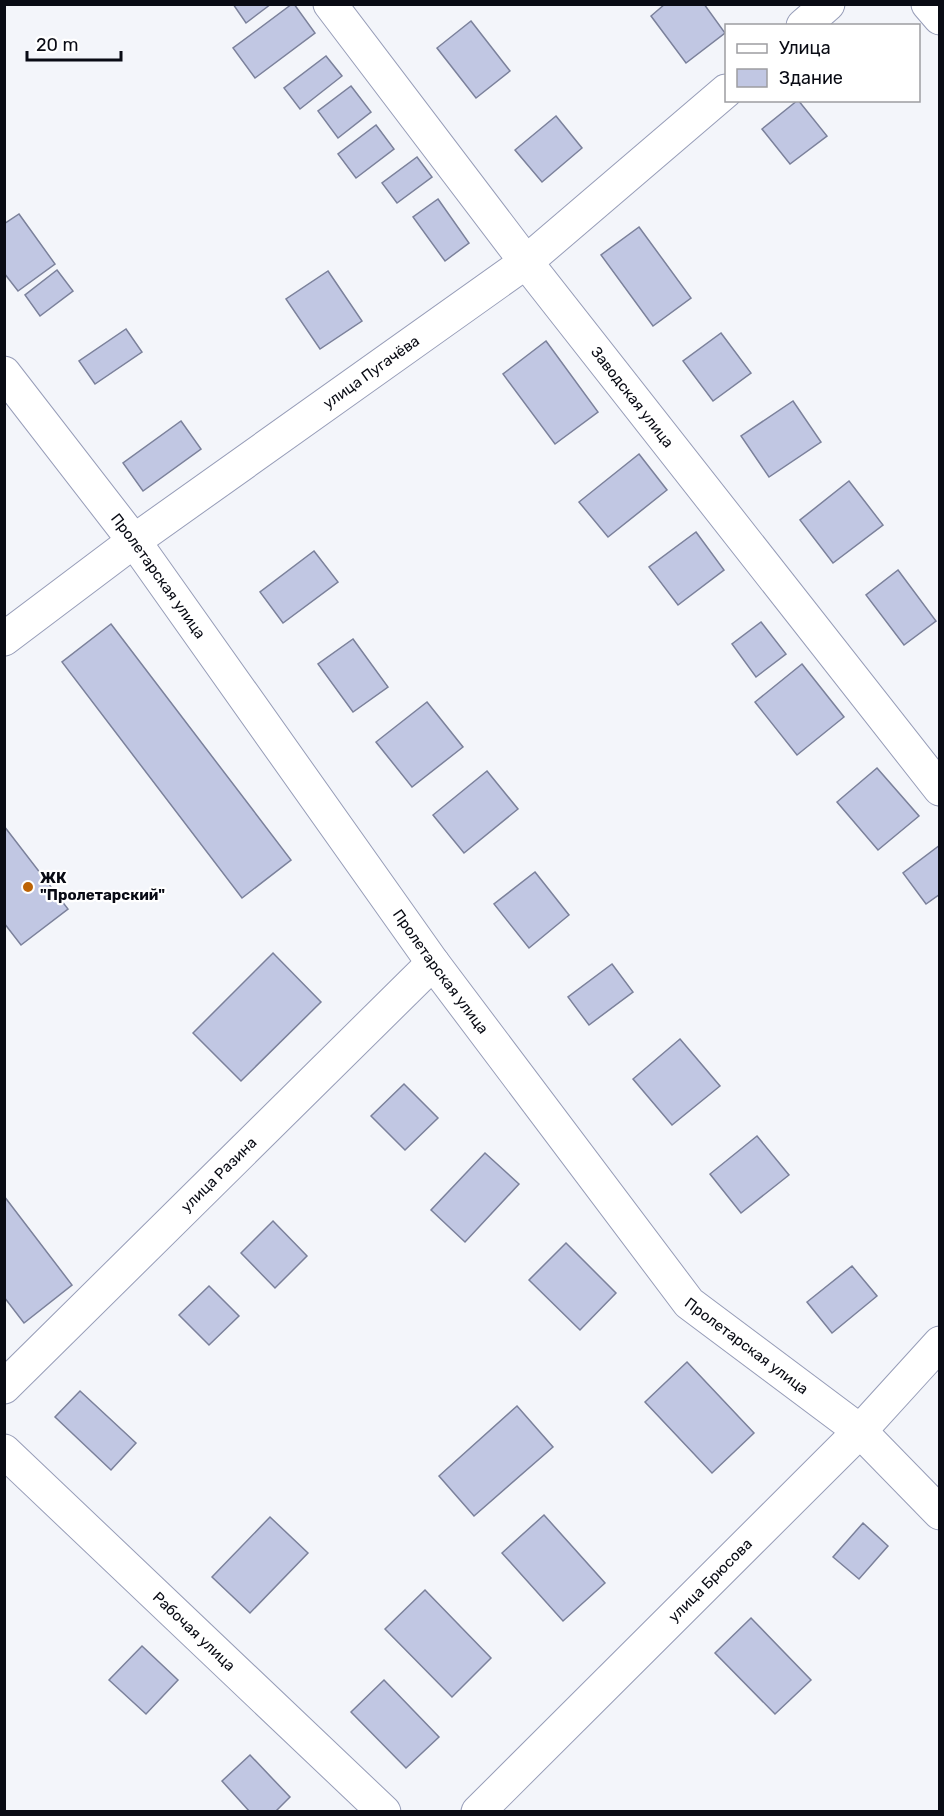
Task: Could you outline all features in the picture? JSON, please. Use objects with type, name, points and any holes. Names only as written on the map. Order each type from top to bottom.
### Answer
[{"type":"street","name":"Заводская улица","points":[[330,4],[526,262],[939,789]]},
{"type":"street","points":[[805,24],[828,4]]},
{"type":"street","points":[[928,4],[939,18]]},
{"type":"street","name":"улица Пугачёва","points":[[4,639],[134,541],[526,262],[725,92]]},
{"type":"street","name":"Пролетарская улица","points":[[4,373],[134,541],[433,963],[689,1303],[860,1431],[939,1512]]},
{"type":"street","name":"улица Разина","points":[[4,1387],[433,963]]},
{"type":"street","name":"улица Брюсова","points":[[478,1812],[860,1431],[939,1344]]},
{"type":"street","name":"Рабочая улица","points":[[4,1450],[384,1812]]},
{"type":"building","points":[[233,4],[271,4],[246,23]]},
{"type":"building","points":[[292,4],[315,33],[255,78],[233,48]]},
{"type":"building","points":[[665,4],[704,4],[725,33],[686,63],[651,16]]},
{"type":"building","points":[[471,21],[510,71],[476,98],[437,48]]},
{"type":"building","points":[[326,56],[342,76],[300,109],[284,88]]},
{"type":"building","points":[[351,86],[371,112],[338,138],[318,111]]},
{"type":"building","points":[[796,102],[800,102],[827,136],[790,164],[762,129]]},
{"type":"building","points":[[556,116],[582,148],[542,182],[515,150]]},
{"type":"building","points":[[376,125],[394,149],[356,178],[338,154]]},
{"type":"building","points":[[417,157],[432,177],[397,203],[382,183]]},
{"type":"building","points":[[438,199],[469,243],[445,261],[413,217]]},
{"type":"building","points":[[19,214],[55,264],[18,291],[4,273],[4,224]]},
{"type":"building","points":[[639,227],[691,298],[653,326],[601,255]]},
{"type":"building","points":[[57,270],[73,291],[40,316],[25,295]]},
{"type":"building","points":[[328,271],[362,321],[320,349],[286,299]]},
{"type":"building","points":[[126,329],[142,352],[95,384],[79,361]]},
{"type":"building","points":[[721,333],[751,373],[713,401],[683,361]]},
{"type":"building","points":[[546,341],[598,412],[555,444],[503,374]]},
{"type":"building","points":[[793,401],[821,442],[769,477],[741,436]]},
{"type":"building","points":[[181,421],[201,449],[143,491],[123,463]]},
{"type":"building","points":[[639,454],[667,490],[608,537],[579,502]]},
{"type":"building","points":[[849,481],[883,525],[833,563],[800,520]]},
{"type":"building","points":[[696,532],[724,570],[678,605],[649,567]]},
{"type":"building","points":[[314,551],[338,582],[283,623],[260,592]]},
{"type":"building","points":[[898,570],[936,621],[904,645],[866,595]]},
{"type":"building","points":[[761,622],[786,654],[756,677],[732,644]]},
{"type":"building","points":[[111,624],[291,860],[242,898],[62,662]]},
{"type":"building","points":[[353,639],[388,687],[353,712],[318,664]]},
{"type":"building","points":[[802,664],[844,717],[797,755],[755,702]]},
{"type":"building","points":[[427,702],[463,747],[412,787],[376,742]]},
{"type":"building","points":[[877,768],[919,816],[878,850],[837,802]]},
{"type":"building","points":[[487,771],[518,809],[464,853],[433,815]]},
{"type":"building","name":"ЖК \"Пролетарский\"","points":[[4,826],[68,909],[21,945],[4,923]]},
{"type":"building","points":[[940,845],[940,894],[926,904],[903,873]]},
{"type":"building","points":[[535,872],[569,915],[529,948],[494,904]]},
{"type":"building","points":[[273,953],[321,1002],[241,1081],[193,1033]]},
{"type":"building","points":[[612,964],[633,992],[589,1025],[568,997]]},
{"type":"building","points":[[680,1039],[720,1086],[672,1125],[633,1079]]},
{"type":"building","points":[[404,1084],[438,1118],[405,1150],[371,1116]]},
{"type":"building","points":[[757,1136],[789,1175],[741,1213],[710,1174]]},
{"type":"building","points":[[485,1153],[519,1184],[465,1242],[431,1210]]},
{"type":"building","points":[[4,1196],[72,1285],[24,1323],[4,1297]]},
{"type":"building","points":[[273,1221],[307,1256],[275,1288],[241,1253]]},
{"type":"building","points":[[566,1243],[616,1293],[580,1330],[529,1280]]},
{"type":"building","points":[[852,1266],[877,1296],[832,1333],[807,1302]]},
{"type":"building","points":[[209,1286],[239,1316],[209,1345],[179,1315]]},
{"type":"building","points":[[687,1362],[754,1433],[712,1473],[645,1402]]},
{"type":"building","points":[[80,1391],[136,1443],[111,1470],[55,1417]]},
{"type":"building","points":[[517,1406],[553,1447],[474,1516],[439,1476]]},
{"type":"building","points":[[544,1515],[605,1583],[563,1621],[502,1553]]},
{"type":"building","points":[[270,1517],[308,1553],[250,1613],[212,1577]]},
{"type":"building","points":[[863,1523],[888,1546],[859,1579],[833,1557]]},
{"type":"building","points":[[425,1590],[491,1658],[452,1697],[385,1629]]},
{"type":"building","points":[[751,1618],[811,1680],[775,1714],[715,1653]]},
{"type":"building","points":[[142,1646],[178,1680],[146,1714],[109,1680]]},
{"type":"building","points":[[384,1680],[439,1737],[406,1768],[351,1712]]},
{"type":"building","points":[[250,1755],[290,1797],[275,1812],[250,1812],[222,1781]]},
{"type":"place","name":"ЖК \"Пролетарский\"","points":[[28,887]]}]
